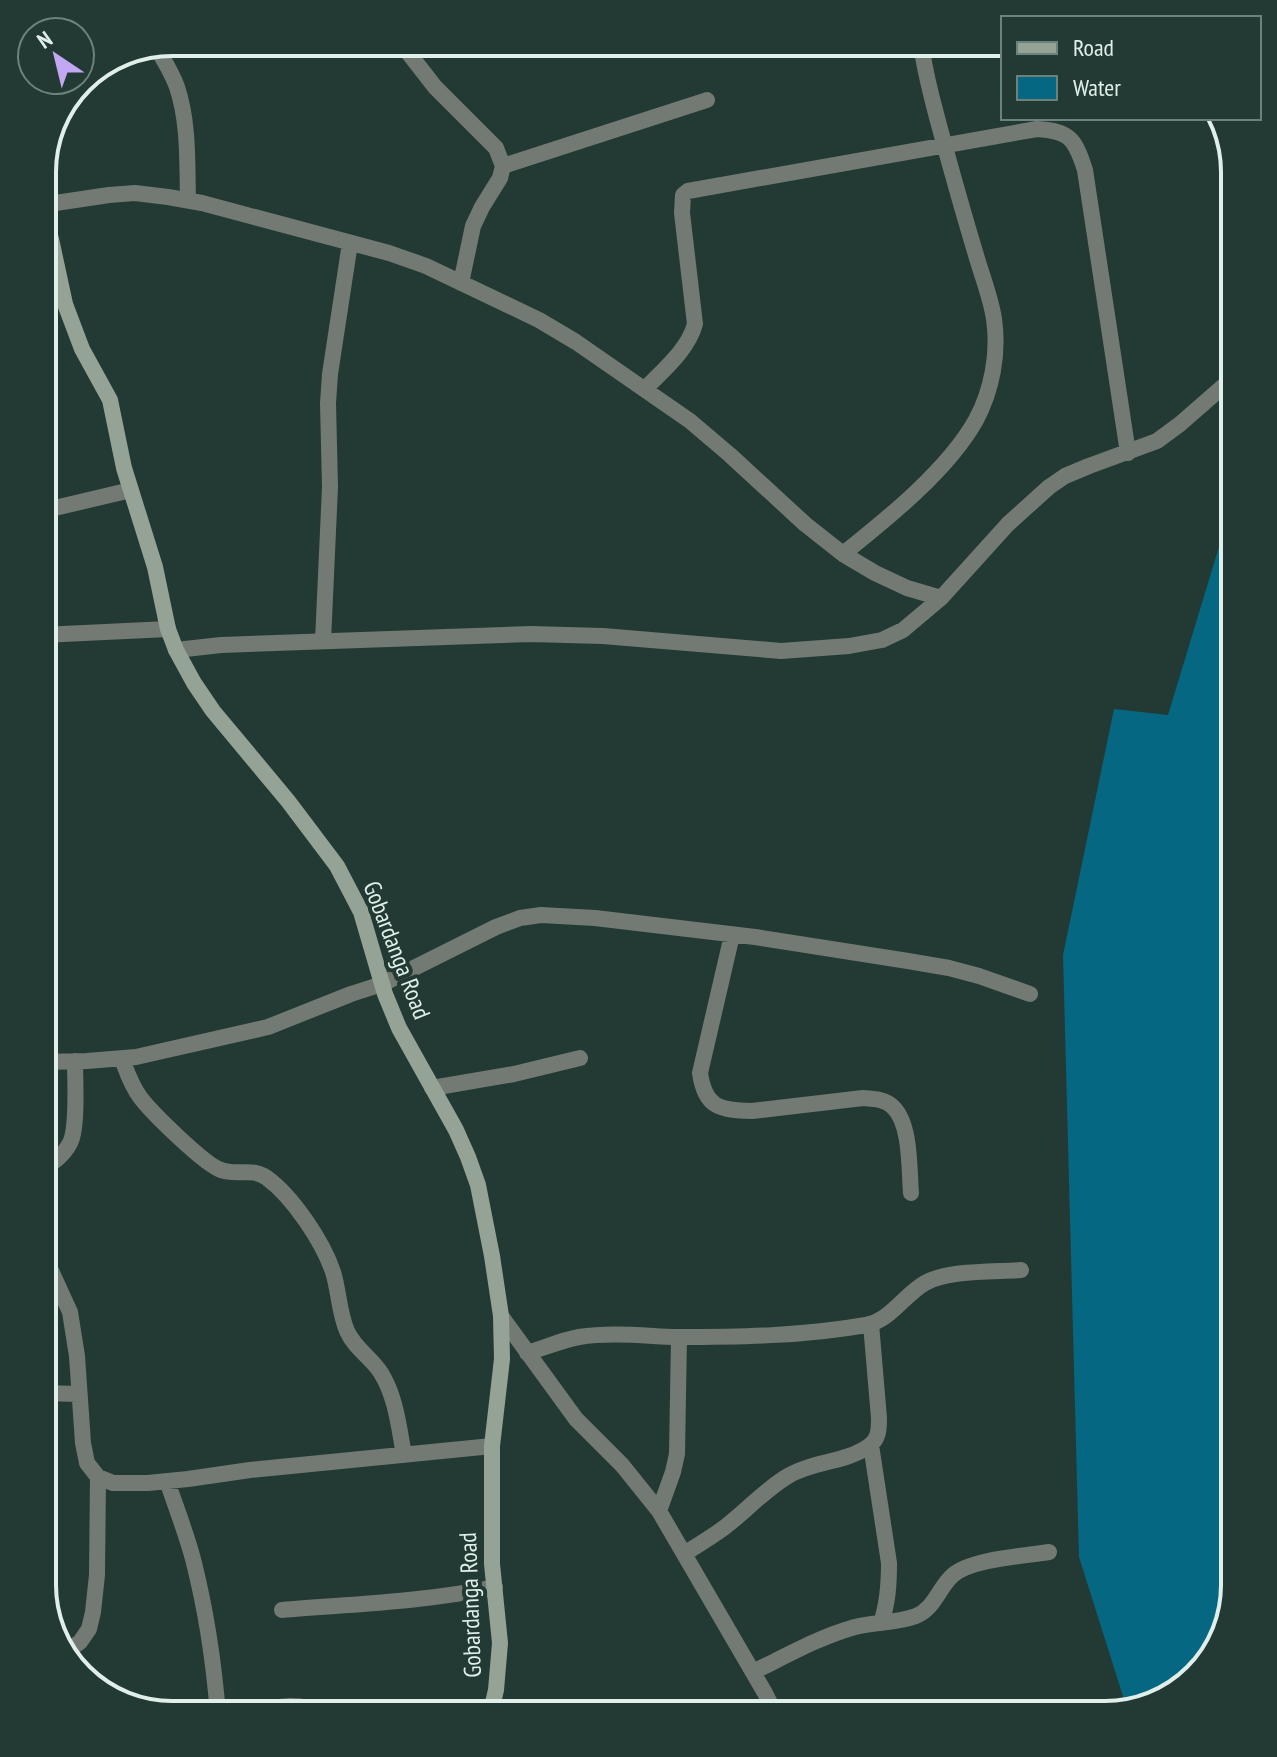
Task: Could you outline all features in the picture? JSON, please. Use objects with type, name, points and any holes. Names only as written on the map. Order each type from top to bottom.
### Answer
[{"type":"main road","name":"Gobardanga Road","points":[[56,262],[74,328],[110,400],[124,468],[155,567],[168,629],[176,650],[213,711],[337,866],[361,912],[382,984],[399,1028],[456,1130],[478,1185],[501,1316],[502,1359],[492,1446],[491,1517],[500,1643],[493,1701]]},
{"type":"street","points":[[411,56],[435,87],[496,148],[503,166],[500,178],[473,226],[461,283]]},
{"type":"street","points":[[843,554],[896,511],[960,442],[985,402],[995,353],[994,319],[922,56]]},
{"type":"street","points":[[162,57],[181,103],[187,148],[188,200]]},
{"type":"street","points":[[503,166],[707,100]]},
{"type":"street","points":[[645,389],[682,349],[695,324],[682,213],[683,195],[688,191],[1037,129],[1046,130],[1066,134],[1080,154],[1085,170],[1128,453]]},
{"type":"street","points":[[56,205],[135,193],[188,200],[426,266],[539,320],[576,342],[690,421],[843,554],[907,588],[941,598]]},
{"type":"street","points":[[323,641],[330,487],[329,388],[350,243]]},
{"type":"street","points":[[176,650],[221,645],[531,634],[603,636],[781,651],[822,649],[882,640],[903,630],[941,598],[1008,524],[1049,487],[1065,476],[1157,441],[1221,388]]},
{"type":"street","points":[[56,508],[131,490]]},
{"type":"street","points":[[56,634],[168,629]]},
{"type":"street","points":[[56,1062],[122,1059],[268,1027],[382,984],[496,927],[520,918],[541,915],[595,918],[732,935],[949,968],[1030,994]]},
{"type":"street","points":[[732,935],[700,1073],[707,1099],[717,1106],[752,1111],[863,1098],[878,1099],[892,1106],[904,1126],[911,1193]]},
{"type":"street","points":[[432,1088],[514,1074],[580,1058]]},
{"type":"street","points":[[122,1059],[140,1098],[205,1162],[222,1171],[253,1171],[266,1177],[280,1189],[307,1223],[323,1248],[333,1272],[346,1328],[388,1386],[404,1455]]},
{"type":"street","points":[[56,1159],[72,1141],[75,1061]]},
{"type":"street","points":[[527,1353],[578,1337],[790,1335],[871,1324],[928,1281],[948,1276],[1021,1270]]},
{"type":"street","points":[[56,1282],[70,1312],[76,1344],[87,1463],[98,1477],[113,1483],[167,1481],[492,1446]]},
{"type":"street","points":[[501,1316],[576,1419],[622,1465],[659,1511],[769,1701]]},
{"type":"street","points":[[684,1554],[729,1524],[761,1495],[790,1475],[808,1467],[846,1458],[871,1445],[877,1438],[879,1429],[871,1324]]},
{"type":"street","points":[[659,1511],[677,1454],[679,1337]]},
{"type":"street","points":[[56,1393],[79,1394]]},
{"type":"street","points":[[871,1445],[889,1563],[886,1606],[881,1623]]},
{"type":"street","points":[[74,1646],[89,1629],[93,1612],[97,1575],[98,1477]]},
{"type":"street","points":[[167,1481],[187,1537],[201,1596],[216,1701]]},
{"type":"street","points":[[753,1672],[803,1647],[854,1627],[916,1616],[925,1611],[953,1575],[962,1569],[1049,1552]]},
{"type":"street","points":[[282,1610],[394,1602],[495,1587]]},
{"type":"water","points":[[1221,540],[1220,1600],[1212,1629],[1187,1667],[1163,1685],[1124,1699],[1079,1557],[1063,955],[1114,709],[1168,715]]}]
